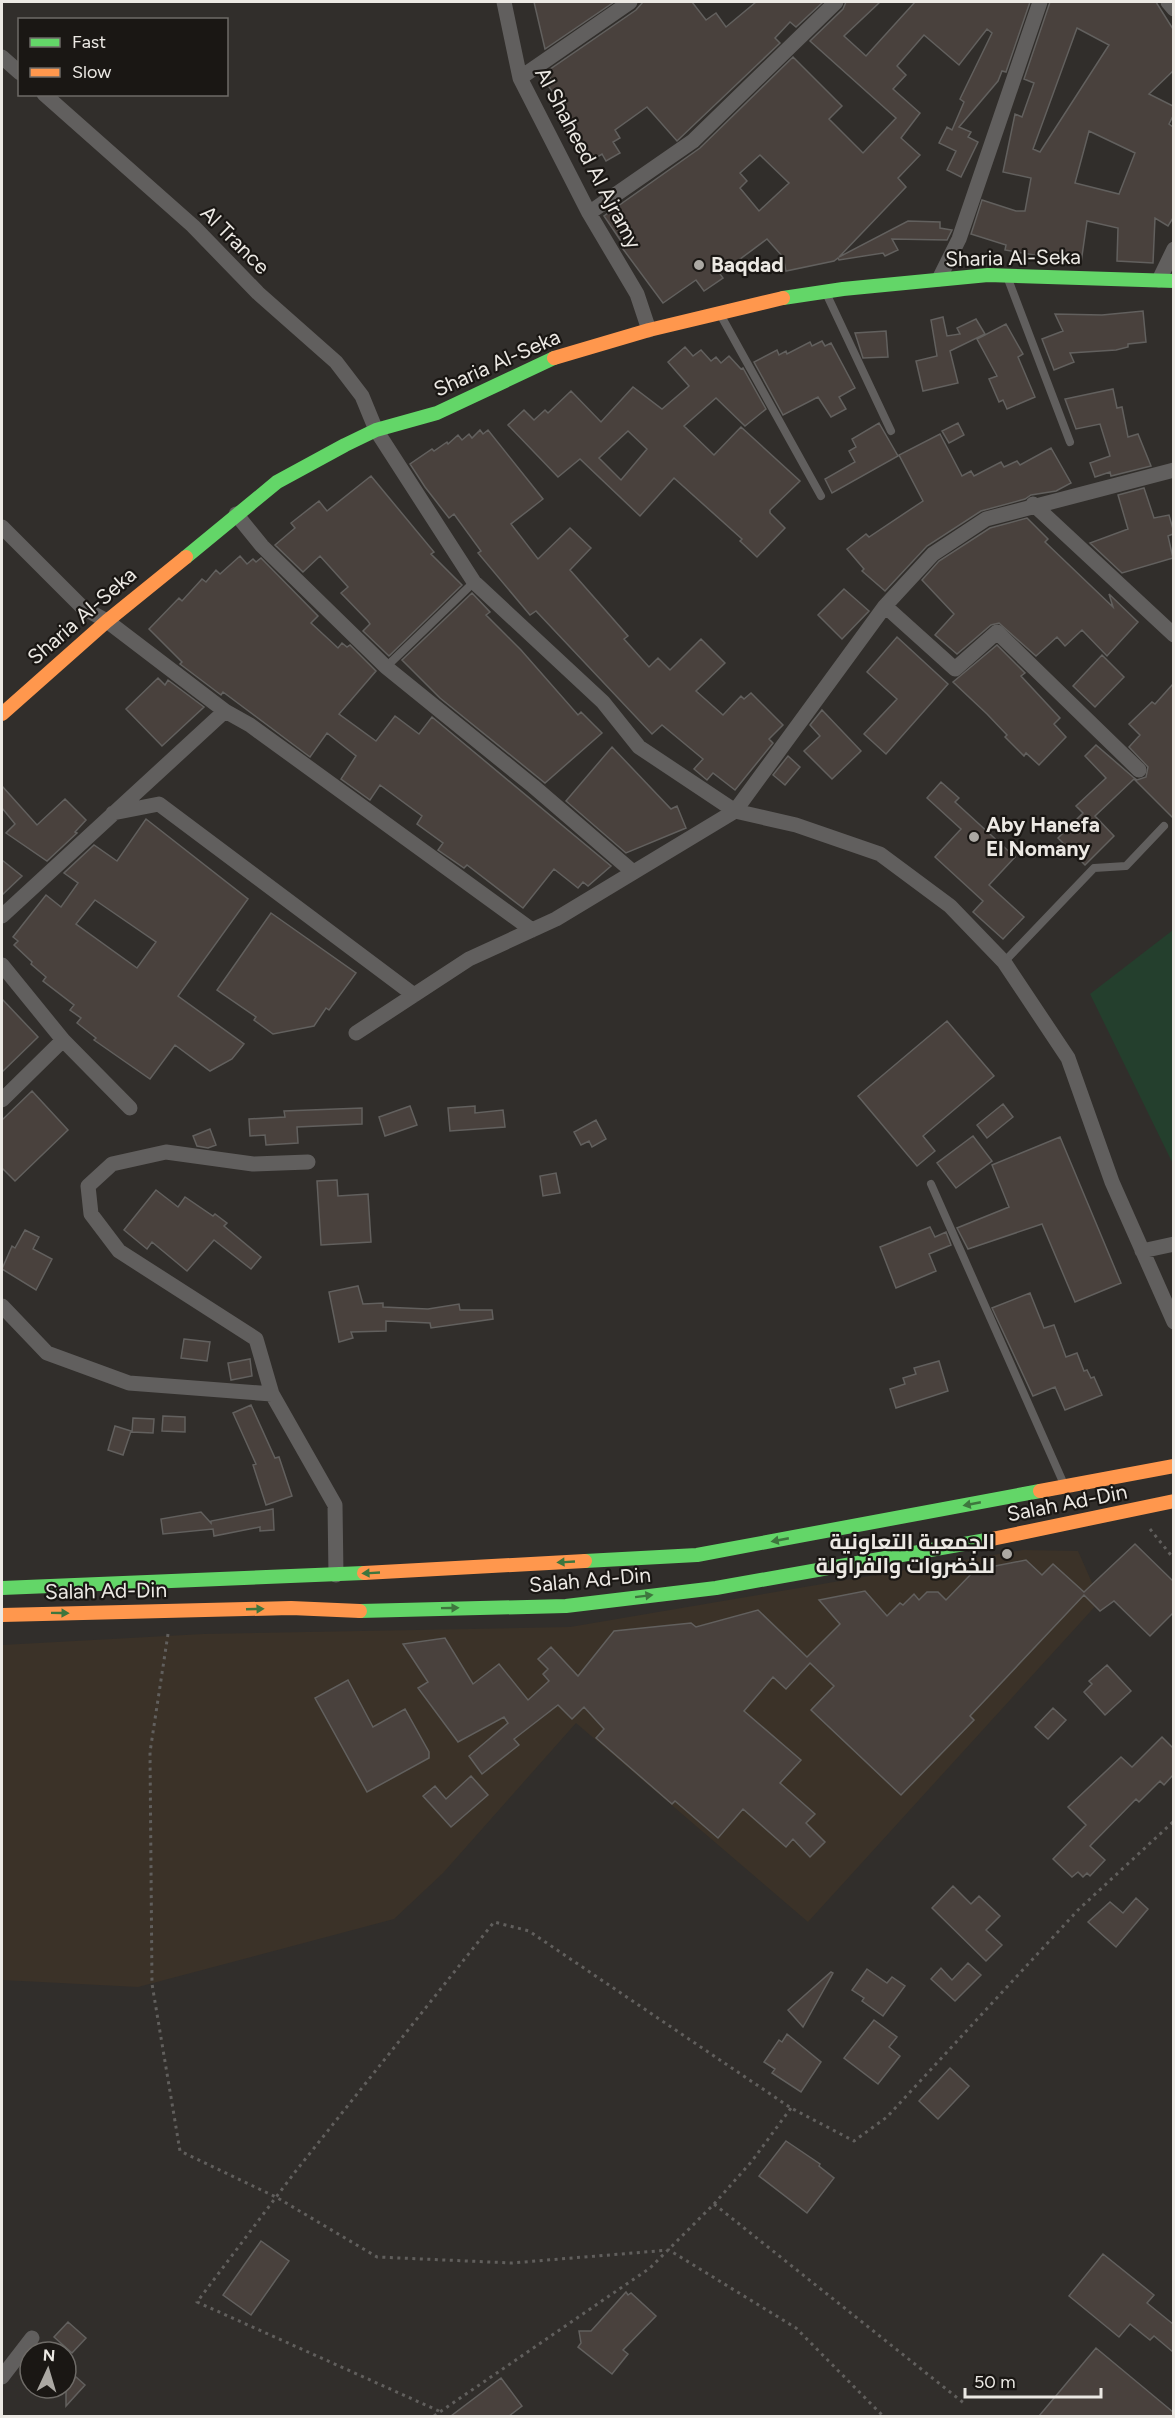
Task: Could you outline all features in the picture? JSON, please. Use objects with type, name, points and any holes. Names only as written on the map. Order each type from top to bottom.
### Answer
[{"type":"main road","name":"Sharia Al-Seka","points":[[2,714],[107,621],[277,482],[376,430],[437,413],[542,362],[649,330],[758,302],[826,292],[939,279],[1006,275],[1166,280]]},
{"type":"main road","name":"Salah Ad-Din","points":[[2,1588],[336,1575],[697,1555],[1173,1466]]},
{"type":"main road","name":"Salah Ad-Din","points":[[2,1615],[291,1608],[349,1611],[566,1606],[716,1588],[952,1547],[1135,1511],[1173,1501]]},
{"type":"street","name":"Al Shaheed Al Ajramy","points":[[504,2],[520,78],[589,213],[637,294],[649,330]]},
{"type":"street","points":[[520,78],[630,2]]},
{"type":"street","points":[[589,213],[693,141],[837,2]]},
{"type":"street","points":[[939,279],[959,239],[1040,2]]},
{"type":"street","points":[[1168,2],[1173,9]]},
{"type":"street","points":[[2,57],[18,71]]},
{"type":"street","name":"Al Trance","points":[[46,96],[193,226],[258,293],[336,362],[362,396],[376,430],[474,582],[603,702],[639,747],[735,811]]},
{"type":"street","points":[[1166,280],[1173,249]]},
{"type":"street","points":[[356,1033],[469,959],[556,920],[735,811],[885,606],[933,554],[986,519],[1033,504],[1173,470]]},
{"type":"street","points":[[1033,504],[1173,635]]},
{"type":"street","points":[[236,514],[262,546],[386,667],[633,872]]},
{"type":"street","points":[[2,527],[83,608],[107,621],[225,711],[250,725],[532,930]]},
{"type":"street","points":[[885,606],[956,669],[997,632],[1139,770]]},
{"type":"street","points":[[2,916],[225,711]]},
{"type":"street","points":[[113,813],[159,804],[414,995]]},
{"type":"street","points":[[735,811],[796,825],[880,854],[950,906],[1004,962],[1068,1058],[1112,1182],[1173,1322]]},
{"type":"street","points":[[2,965],[63,1040],[130,1108]]},
{"type":"street","points":[[2,1100],[63,1040]]},
{"type":"street","points":[[309,1162],[253,1164],[166,1152],[112,1164],[88,1186],[92,1214],[119,1251],[256,1339],[272,1394],[335,1505],[336,1575]]},
{"type":"street","points":[[1142,1251],[1173,1244]]},
{"type":"street","points":[[2,1306],[47,1353],[129,1383],[272,1394]]},
{"type":"street","points":[[2,2377],[32,2338]]},
{"type":"lane","points":[[1006,275],[1070,442]]},
{"type":"lane","points":[[826,292],[891,431]]},
{"type":"lane","points":[[719,312],[821,496]]},
{"type":"lane","points":[[386,667],[474,582]]},
{"type":"lane","points":[[1004,962],[1094,868],[1126,866],[1164,826]]},
{"type":"lane","points":[[931,1184],[1065,1486]]},
{"type":"path","points":[[1135,1511],[1173,1559]]},
{"type":"path","points":[[171,1611],[150,1752],[152,1984],[180,2151],[276,2197],[377,2256],[512,2263],[669,2250],[796,2328],[883,2416]]},
{"type":"path","points":[[439,2411],[197,2302],[276,2197],[494,1922],[529,1931],[791,2108],[854,2141],[867,2134],[887,2117],[1078,1910],[1173,1821]]},
{"type":"path","points":[[434,2416],[650,2268],[714,2204],[752,2161],[791,2108]]},
{"type":"path","points":[[714,2204],[966,2404]]},
{"type":"shaded area","points":[[1023,1550],[1078,1551],[1100,1601],[808,1922],[576,1723],[443,1873],[394,1919],[138,1987],[2,1980],[2,1645],[203,1634],[570,1627]]},
{"type":"green space","points":[[1173,930],[1173,1164],[1090,994]]},
{"type":"building","points":[[534,2],[614,2],[545,49]]},
{"type":"building","points":[[643,2],[692,2],[706,20],[716,13],[726,27],[756,2],[823,2],[796,27],[790,22],[775,38],[780,43],[677,141],[647,107],[615,130],[620,138],[613,142],[620,153],[606,161],[602,154],[586,164],[557,117],[567,111],[546,83],[551,79],[546,72],[636,10]]},
{"type":"building","points":[[846,2],[880,2],[844,36],[866,56],[915,2],[1030,2],[1006,72],[1002,71],[998,81],[959,127],[971,132],[968,137],[978,142],[961,177],[947,170],[956,151],[939,143],[947,127],[952,130],[964,102],[960,99],[992,33],[987,29],[959,65],[924,35],[897,66],[906,75],[893,89],[920,113],[901,138],[920,155],[898,178],[906,187],[839,257],[908,221],[940,222],[940,228],[952,230],[947,240],[892,239],[898,250],[885,256],[883,253],[839,260],[838,258],[834,261],[786,271],[783,257],[767,239],[720,274],[723,278],[704,291],[696,280],[663,303],[623,249],[625,247],[604,216],[700,148],[793,57],[842,106],[829,119],[863,153],[896,118],[810,41],[843,9]],"holes":[[[760,155],[789,183],[759,211],[740,188],[747,181],[740,173]]]},
{"type":"building","points":[[1050,2],[1156,2],[1173,29],[1173,71],[1149,94],[1173,106],[1173,116],[1169,124],[1173,127],[1173,218],[1168,226],[1155,218],[1153,263],[1117,261],[1118,228],[1087,221],[1081,263],[1005,250],[1006,245],[971,234],[982,200],[1016,211],[1025,211],[1031,178],[1003,172],[1015,114],[1022,117],[1034,83],[1024,79]],"holes":[[[1077,28],[1109,45],[1040,152],[1033,149]],[[1089,131],[1135,153],[1119,194],[1075,183]]]},
{"type":"building","points":[[1143,311],[1146,342],[1128,344],[1128,347],[1116,350],[1070,353],[1074,362],[1054,370],[1042,339],[1063,331],[1055,314],[1102,315]]},
{"type":"building","points":[[943,317],[947,336],[960,334],[957,328],[976,319],[985,334],[950,351],[958,383],[923,391],[916,361],[937,356],[931,320]]},
{"type":"building","points":[[1006,324],[1023,354],[1018,357],[1035,397],[1007,409],[1003,400],[999,402],[989,379],[997,376],[977,339]]},
{"type":"building","points":[[886,331],[888,357],[863,358],[855,333]]},
{"type":"building","points":[[822,341],[825,346],[831,343],[855,388],[839,397],[846,409],[831,417],[818,397],[783,415],[754,362],[777,350],[779,355],[786,351],[787,354],[810,342],[812,346]]},
{"type":"building","points":[[685,347],[693,356],[701,350],[711,361],[716,357],[721,363],[729,356],[741,369],[743,368],[766,409],[745,426],[716,398],[684,426],[714,455],[741,427],[800,481],[770,510],[770,513],[785,528],[757,557],[740,541],[742,539],[674,478],[640,516],[580,459],[558,477],[508,425],[524,410],[534,420],[545,410],[548,413],[571,391],[601,422],[633,387],[662,409],[689,386],[668,362]],"holes":[[[628,431],[647,449],[621,480],[599,458]]]},
{"type":"building","points":[[1113,389],[1117,408],[1122,407],[1128,437],[1138,434],[1151,466],[1111,476],[1110,472],[1095,477],[1090,463],[1110,456],[1100,424],[1076,429],[1065,399]]},
{"type":"building","points":[[879,423],[898,456],[832,493],[825,479],[855,462],[849,451],[856,447],[852,439]]},
{"type":"building","points":[[958,423],[964,435],[949,443],[942,431]]},
{"type":"building","points":[[480,430],[483,434],[488,430],[543,499],[511,524],[538,559],[570,528],[591,548],[570,570],[628,636],[624,639],[649,667],[658,658],[670,670],[701,639],[725,663],[696,691],[723,715],[741,696],[744,699],[751,693],[783,725],[769,739],[773,743],[735,790],[713,773],[707,780],[694,769],[703,759],[662,725],[652,734],[536,611],[530,615],[478,553],[481,551],[454,514],[449,518],[425,487],[410,464],[432,449],[434,451],[447,442],[448,444],[458,435],[462,440],[469,434],[472,438]]},
{"type":"building","points":[[940,434],[962,476],[971,471],[974,476],[1001,462],[1004,467],[1017,461],[1020,465],[1051,448],[1071,483],[1056,491],[1031,495],[1025,499],[981,511],[927,546],[885,591],[862,571],[864,569],[847,549],[866,534],[869,537],[923,501],[899,455]]},
{"type":"building","points":[[371,476],[434,552],[431,554],[462,585],[389,656],[363,631],[370,624],[341,593],[348,587],[320,556],[303,572],[275,545],[295,528],[291,523],[319,501],[327,511]]},
{"type":"building","points":[[1144,488],[1154,518],[1169,515],[1173,534],[1168,536],[1173,558],[1122,573],[1090,543],[1128,529],[1118,495]]},
{"type":"building","points":[[1027,518],[1048,539],[1045,542],[1113,607],[1109,594],[1138,622],[1107,656],[1082,630],[1065,646],[1057,637],[1036,656],[999,623],[991,625],[957,654],[935,635],[954,614],[922,580],[939,561],[990,528]]},
{"type":"building","points":[[240,556],[247,564],[253,559],[256,562],[261,558],[318,616],[311,623],[338,648],[342,643],[347,647],[350,645],[376,671],[339,714],[376,741],[395,716],[419,734],[432,717],[611,866],[588,886],[583,882],[578,888],[554,869],[523,908],[467,865],[464,868],[438,850],[443,843],[417,824],[422,816],[380,785],[370,800],[341,779],[356,756],[327,733],[310,757],[223,692],[221,695],[180,664],[182,662],[149,629],[179,598],[182,601],[202,579],[206,582],[216,570],[220,574]]},
{"type":"building","points":[[844,589],[869,611],[842,639],[818,615]]},
{"type":"building","points":[[472,593],[490,612],[486,615],[521,650],[578,715],[581,712],[602,733],[545,783],[440,698],[402,660]]},
{"type":"building","points":[[897,637],[948,684],[886,754],[864,734],[897,699],[867,672]]},
{"type":"building","points":[[997,645],[1025,673],[1021,676],[1060,718],[1054,724],[1066,737],[1039,765],[1026,753],[1024,756],[987,714],[953,682]]},
{"type":"building","points":[[1102,655],[1124,677],[1095,707],[1073,686]]},
{"type":"building","points":[[158,678],[165,685],[168,680],[204,707],[162,746],[126,709]]},
{"type":"building","points":[[1173,684],[1173,818],[1134,779],[1095,816],[1114,836],[1085,865],[1058,838],[1083,813],[1076,806],[1106,778],[1085,756],[1096,745],[1137,780],[1146,777],[1148,767],[1129,747],[1140,735],[1129,724],[1152,702],[1155,704]]},
{"type":"building","points":[[822,710],[861,751],[832,779],[804,751],[820,736],[810,725]]},
{"type":"building","points":[[612,747],[671,809],[677,806],[686,828],[626,853],[566,801]]},
{"type":"building","points":[[788,756],[800,767],[785,785],[773,775]]},
{"type":"building","points":[[941,782],[959,798],[955,802],[1015,857],[989,885],[1024,917],[1003,939],[973,912],[983,901],[935,857],[961,829],[927,798]]},
{"type":"building","points":[[2,786],[37,825],[65,799],[86,820],[75,832],[77,833],[47,861],[6,833],[15,824],[2,808]]},
{"type":"building","points":[[146,819],[248,899],[178,996],[244,1044],[232,1059],[210,1071],[175,1045],[150,1079],[94,1040],[96,1038],[77,1023],[81,1018],[70,1010],[74,1005],[43,981],[46,977],[14,945],[18,941],[13,937],[46,895],[61,907],[78,883],[64,873],[94,845],[117,861]],"holes":[[[95,900],[156,942],[137,968],[76,924]]]},
{"type":"building","points":[[2,860],[22,876],[2,895]]},
{"type":"building","points":[[271,913],[356,973],[329,1010],[326,1008],[314,1026],[273,1034],[254,1020],[256,1017],[217,990]]},
{"type":"building","points":[[2,999],[38,1037],[2,1072]]},
{"type":"building","points":[[947,1021],[994,1076],[923,1136],[935,1151],[917,1166],[858,1096]]},
{"type":"building","points":[[32,1091],[68,1130],[15,1181],[2,1168],[2,1120]]},
{"type":"building","points":[[1003,1104],[1013,1117],[987,1138],[977,1125]]},
{"type":"building","points":[[410,1106],[417,1125],[385,1136],[379,1117]]},
{"type":"building","points":[[475,1106],[475,1113],[503,1110],[505,1127],[450,1131],[448,1108]]},
{"type":"building","points":[[362,1108],[362,1124],[297,1127],[298,1143],[266,1145],[265,1135],[250,1136],[249,1119],[285,1117],[284,1111]]},
{"type":"building","points":[[596,1120],[606,1139],[592,1147],[589,1141],[581,1145],[574,1132]]},
{"type":"building","points":[[210,1129],[216,1145],[208,1148],[197,1146],[193,1136]]},
{"type":"building","points":[[973,1136],[992,1161],[956,1188],[937,1163]]},
{"type":"building","points":[[1060,1137],[1121,1283],[1075,1302],[1042,1224],[968,1249],[957,1228],[1009,1207],[992,1165]]},
{"type":"building","points":[[556,1173],[560,1193],[543,1196],[540,1176]]},
{"type":"building","points":[[337,1180],[338,1196],[368,1194],[371,1242],[321,1245],[317,1181]]},
{"type":"building","points":[[156,1190],[178,1207],[185,1197],[213,1216],[215,1214],[227,1223],[224,1226],[261,1257],[251,1269],[214,1240],[187,1271],[152,1242],[147,1249],[124,1230]]},
{"type":"building","points":[[930,1227],[935,1237],[946,1232],[951,1245],[929,1254],[936,1271],[896,1288],[880,1247]]},
{"type":"building","points":[[25,1230],[39,1237],[33,1249],[52,1259],[36,1290],[2,1269],[12,1246],[15,1248]]},
{"type":"building","points":[[358,1286],[363,1304],[383,1303],[383,1307],[428,1309],[459,1304],[460,1310],[492,1310],[493,1319],[431,1328],[430,1323],[386,1321],[386,1331],[351,1332],[353,1338],[339,1342],[329,1292]]},
{"type":"building","points":[[1030,1293],[1044,1328],[1054,1325],[1066,1357],[1077,1353],[1084,1371],[1087,1370],[1091,1378],[1094,1377],[1102,1395],[1065,1410],[1055,1387],[1033,1396],[992,1308]]},
{"type":"building","points":[[184,1339],[210,1342],[207,1361],[181,1358]]},
{"type":"building","points":[[250,1359],[252,1376],[231,1380],[228,1363]]},
{"type":"building","points":[[939,1361],[948,1391],[896,1408],[890,1389],[905,1384],[903,1378],[916,1374],[914,1368]]},
{"type":"building","points":[[251,1405],[275,1458],[279,1457],[292,1496],[266,1505],[253,1465],[256,1464],[233,1413]]},
{"type":"building","points":[[163,1416],[185,1417],[185,1432],[162,1431]]},
{"type":"building","points":[[133,1418],[154,1419],[153,1433],[132,1432]]},
{"type":"building","points":[[115,1426],[131,1431],[123,1455],[108,1450]]},
{"type":"building","points":[[273,1509],[274,1530],[260,1531],[260,1527],[214,1536],[213,1529],[163,1534],[161,1519],[201,1512],[211,1523],[211,1521]]},
{"type":"building","points":[[1135,1544],[1173,1581],[1173,1613],[1150,1636],[1114,1601],[1100,1611],[1084,1595],[970,1716],[974,1720],[901,1795],[811,1710],[834,1686],[810,1663],[786,1689],[773,1677],[744,1711],[801,1760],[780,1783],[815,1814],[806,1823],[825,1842],[810,1857],[793,1839],[786,1847],[743,1809],[718,1838],[675,1801],[672,1804],[596,1738],[604,1729],[584,1707],[572,1719],[558,1705],[514,1739],[519,1745],[482,1774],[469,1756],[508,1723],[504,1717],[458,1742],[418,1688],[428,1682],[403,1644],[445,1638],[473,1684],[499,1664],[528,1700],[549,1681],[543,1674],[548,1669],[538,1659],[551,1647],[578,1676],[614,1631],[691,1623],[696,1627],[758,1610],[807,1657],[840,1624],[819,1600],[865,1591],[887,1616],[900,1603],[903,1605],[914,1594],[919,1600],[927,1592],[938,1592],[946,1600],[975,1570],[1026,1560],[1042,1575],[1053,1564],[1084,1592]]},
{"type":"building","points":[[1107,1665],[1131,1691],[1105,1715],[1084,1692],[1092,1684],[1089,1681]]},
{"type":"building","points":[[348,1680],[373,1727],[405,1709],[429,1752],[429,1758],[367,1792],[315,1698]]},
{"type":"building","points":[[1053,1708],[1066,1720],[1048,1739],[1035,1727]]},
{"type":"building","points":[[1162,1737],[1173,1748],[1173,1775],[1164,1785],[1160,1781],[1139,1802],[1136,1799],[1090,1846],[1105,1860],[1090,1876],[1087,1873],[1083,1877],[1078,1872],[1072,1877],[1053,1859],[1086,1825],[1068,1807],[1121,1757],[1132,1767]]},
{"type":"building","points":[[471,1776],[488,1795],[451,1827],[423,1796],[435,1786],[446,1799]]},
{"type":"building","points":[[953,1886],[971,1904],[979,1896],[1000,1916],[986,1930],[1002,1945],[986,1961],[932,1908]]},
{"type":"building","points":[[1136,1898],[1148,1909],[1116,1947],[1088,1922],[1110,1902],[1123,1913]]},
{"type":"building","points":[[968,1963],[981,1975],[955,2001],[931,1979],[941,1968],[952,1980]]},
{"type":"building","points":[[867,1969],[887,1983],[892,1977],[905,1986],[883,2016],[862,2001],[864,1998],[852,1990]]},
{"type":"building","points":[[831,1972],[833,1973],[803,2027],[788,2010]]},
{"type":"building","points":[[874,2020],[897,2037],[889,2047],[900,2056],[878,2084],[844,2058]]},
{"type":"building","points":[[787,2034],[821,2062],[801,2092],[772,2073],[775,2069],[764,2062],[779,2040],[782,2042]]},
{"type":"building","points":[[950,2068],[969,2086],[938,2119],[919,2101]]},
{"type":"building","points":[[786,2141],[820,2164],[819,2166],[834,2178],[807,2213],[759,2176]]},
{"type":"building","points":[[261,2241],[289,2261],[251,2315],[223,2295]]},
{"type":"building","points":[[1103,2254],[1154,2295],[1147,2303],[1173,2324],[1173,2352],[1154,2336],[1150,2340],[1130,2324],[1119,2337],[1069,2296]]},
{"type":"building","points":[[626,2292],[628,2295],[631,2293],[656,2316],[623,2350],[628,2354],[612,2374],[578,2347],[581,2343],[579,2331],[591,2331]]},
{"type":"building","points":[[68,2322],[86,2338],[78,2347],[78,2340],[57,2340],[54,2337]]},
{"type":"building","points":[[1096,2348],[1173,2412],[1173,2416],[1039,2416]]},
{"type":"building","points":[[501,2378],[522,2406],[509,2416],[451,2416]]},
{"type":"building","points":[[78,2379],[85,2385],[78,2393]]},
{"type":"traffic: fast","points":[[783,298],[843,289],[988,275],[1174,281]]},
{"type":"traffic: fast","points":[[186,557],[277,482],[345,445],[376,430],[437,413],[554,358]]},
{"type":"traffic: fast","points":[[585,1561],[697,1555],[1040,1491]]},
{"type":"traffic: fast","points":[[360,1611],[566,1606],[716,1588],[992,1539]]},
{"type":"traffic: fast","points":[[2,1588],[364,1573]]},
{"type":"traffic: slow","points":[[554,358],[649,330],[783,298]]},
{"type":"traffic: slow","points":[[2,714],[107,621],[186,557]]},
{"type":"traffic: slow","points":[[1040,1491],[1174,1466]]},
{"type":"traffic: slow","points":[[992,1539],[1174,1501]]},
{"type":"traffic: slow","points":[[364,1573],[585,1561]]},
{"type":"traffic: slow","points":[[2,1615],[291,1608],[360,1611]]},
{"type":"place","name":"Baqdad","points":[[699,265]]},
{"type":"place","name":"Aby Hanefa El Nomany","points":[[974,837]]},
{"type":"place","name":"الجمعية التعاونية للخضروات والفراولة","points":[[1007,1554]]}]
